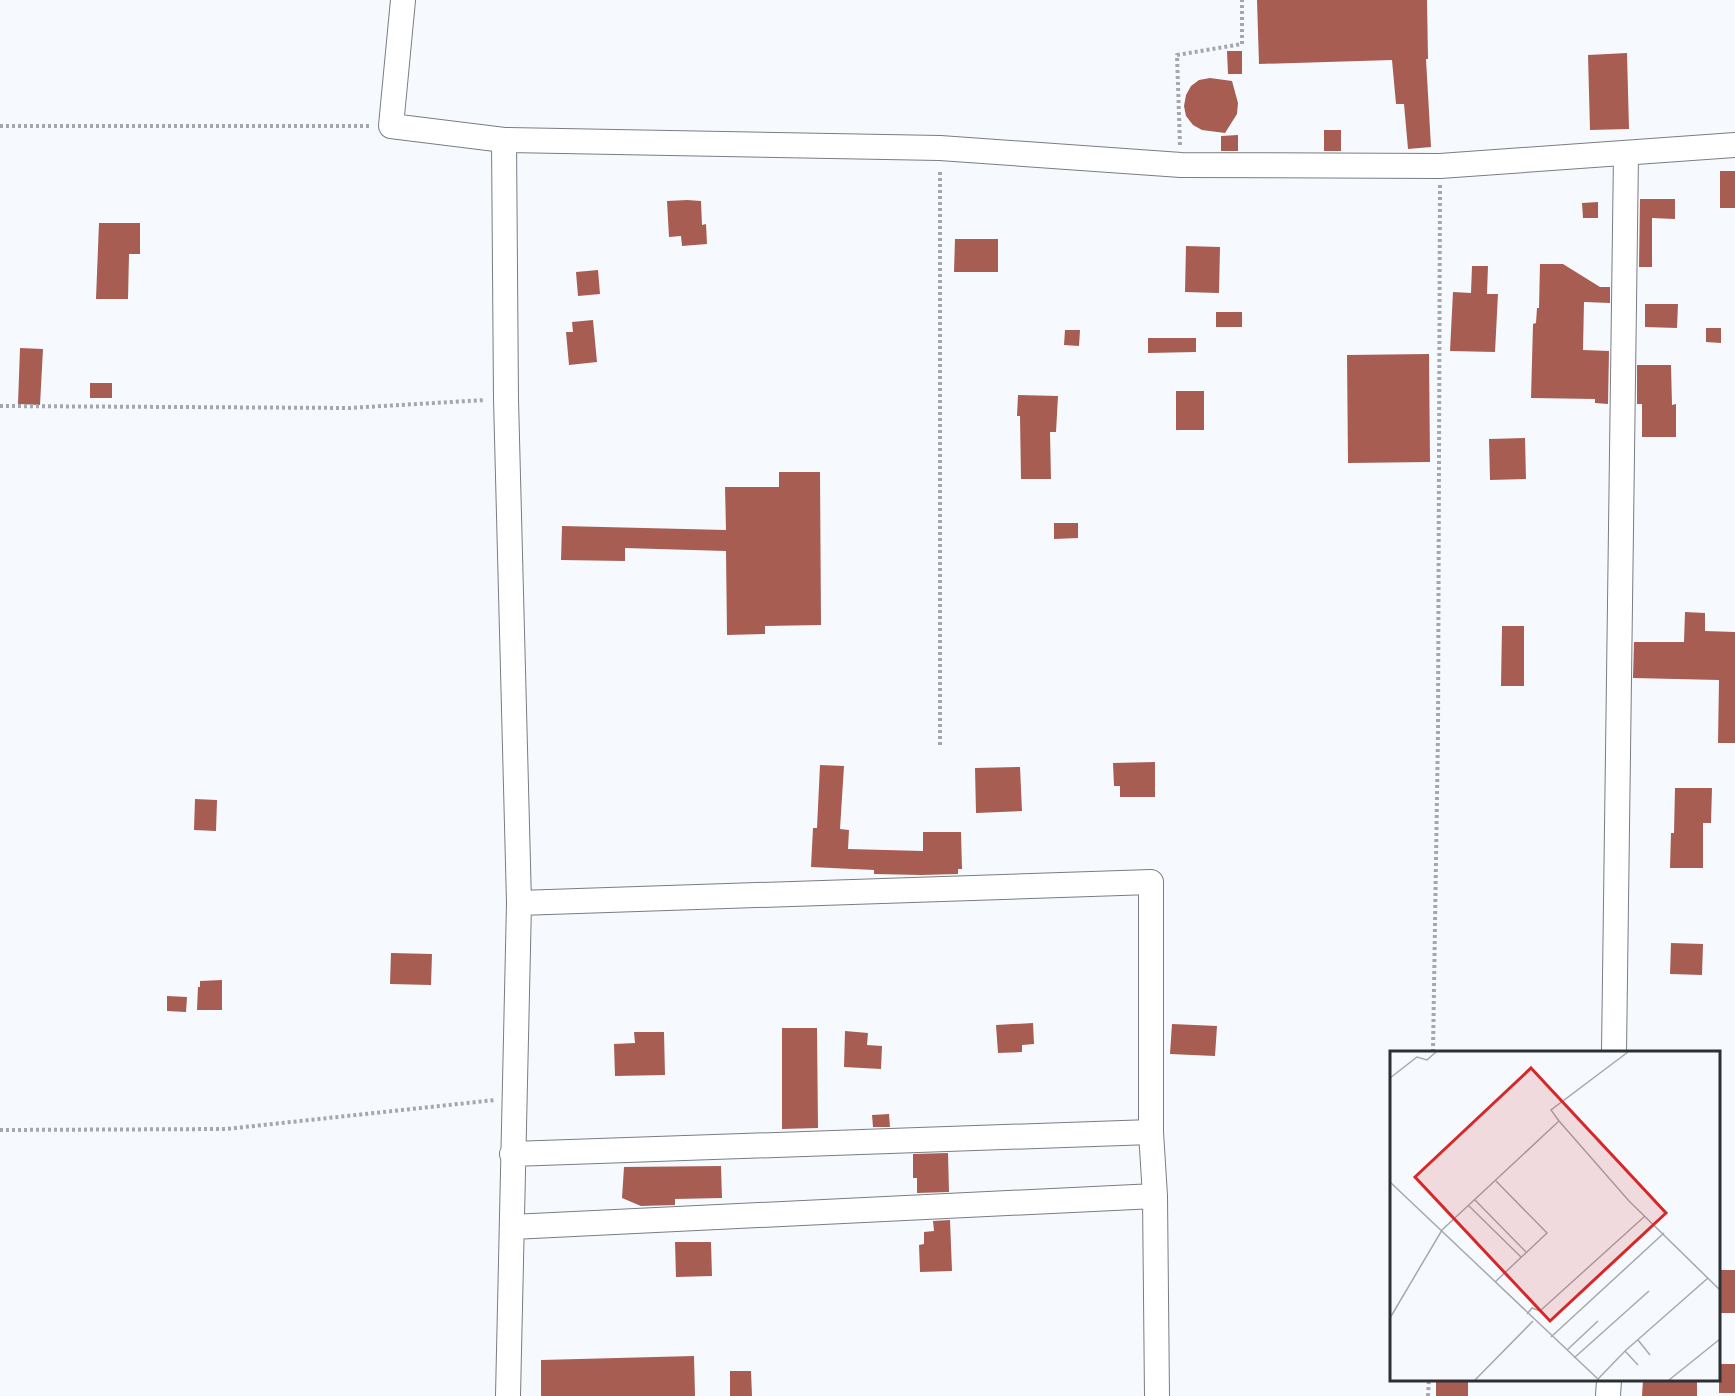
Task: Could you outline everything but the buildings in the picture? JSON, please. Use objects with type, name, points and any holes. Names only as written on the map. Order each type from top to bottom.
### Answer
[{"type":"street","points":[[403,0],[391,126],[504,140],[940,148],[1181,165],[1440,166],[1735,145]]},
{"type":"street","points":[[504,140],[506,399],[519,903],[507,1396]]},
{"type":"street","points":[[1614,1051],[1626,154]]},
{"type":"street","points":[[519,903],[1151,882],[1151,1132],[1155,1196],[1157,1396]]},
{"type":"street","points":[[512,1154],[1151,1132]]},
{"type":"street","points":[[512,1227],[1155,1196]]},
{"type":"street","points":[[1608,1396],[1609,1381]]},
{"type":"path","points":[[1181,165],[1177,55],[1242,44],[1242,0]]},
{"type":"path","points":[[0,126],[391,126]]},
{"type":"path","points":[[940,148],[940,745]]},
{"type":"path","points":[[1433,1051],[1438,732],[1440,166]]},
{"type":"path","points":[[0,406],[349,408],[506,399]]},
{"type":"path","points":[[0,1130],[226,1129],[514,1098]]}]
